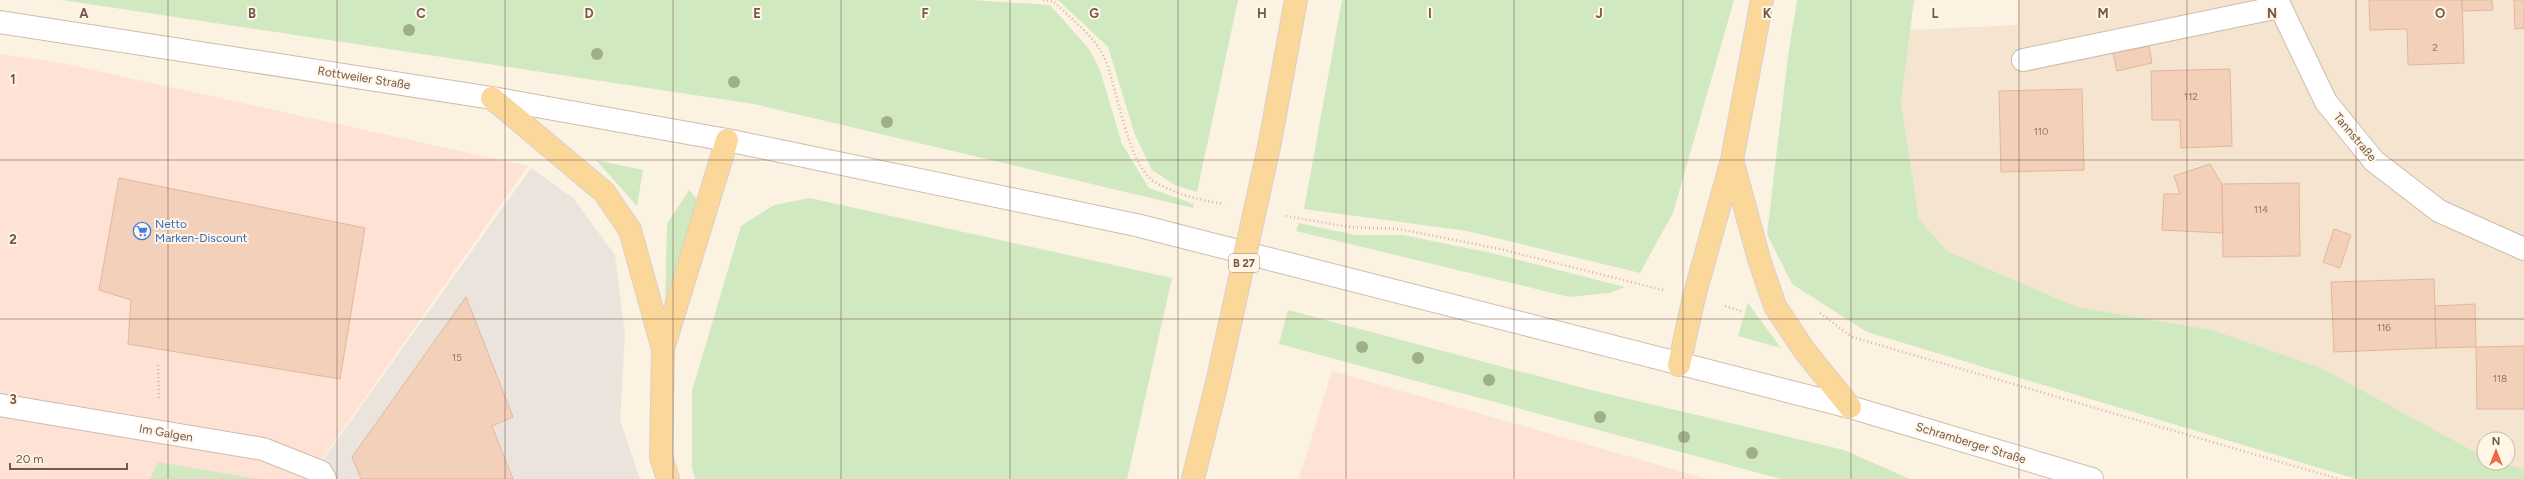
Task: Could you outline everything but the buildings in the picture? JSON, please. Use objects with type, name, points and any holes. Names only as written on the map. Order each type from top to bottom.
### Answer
[{"type":"main road","name":"B 27","points":[[1193,479],[1217,384],[1270,142],[1296,0]]},
{"type":"main road","points":[[1679,365],[1694,297],[1732,160],[1762,0]]},
{"type":"main road","points":[[492,98],[604,192],[630,230],[663,349]]},
{"type":"main road","points":[[668,479],[661,457],[663,349],[727,140]]},
{"type":"main road","points":[[1732,160],[1758,259],[1775,306],[1804,350],[1850,407]]},
{"type":"street","points":[[2023,60],[2278,4]]},
{"type":"street","name":"Tannstraße","points":[[2278,4],[2326,102],[2374,161],[2439,211],[2524,250]]},
{"type":"street","name":"Rottweiler Straße","points":[[0,22],[492,98],[727,140],[1136,225],[1679,365]]},
{"type":"street","name":"Schramberger Straße","points":[[1679,365],[1850,407],[2092,479]]},
{"type":"street","name":"Im Galgen","points":[[0,405],[263,449],[321,472],[325,479]]},
{"type":"path","points":[[1043,0],[1053,1],[1088,34],[1105,58],[1126,132],[1141,164],[1153,181],[1194,198],[1232,206]]},
{"type":"path","points":[[1279,214],[1349,227],[1399,229],[1500,249],[1694,297],[1752,314],[1775,306],[1807,303],[1852,338],[2339,479]]},
{"type":"path","points":[[158,365],[160,390]]},
{"type":"shaded area","points":[[2018,0],[2524,0],[2524,469],[2516,467],[2516,431],[2476,431],[2476,454],[2319,367],[2212,330],[2077,307],[1947,251],[1919,219],[1901,103],[1910,30],[2018,25]]},
{"type":"shaded area","points":[[0,54],[61,63],[528,166],[313,472],[317,479],[0,479]]},
{"type":"shaded area","points":[[531,168],[573,198],[615,255],[625,334],[620,420],[640,479],[328,479],[320,464]]},
{"type":"shaded area","points":[[1332,371],[1707,479],[1299,479]]},
{"type":"green space","points":[[62,0],[971,0],[1050,5],[1089,49],[1100,70],[1122,144],[1149,188],[1194,204],[1193,208],[754,104]]},
{"type":"green space","points":[[1058,0],[1238,0],[1197,192],[1175,185],[1152,170],[1135,135],[1108,47]]},
{"type":"green space","points":[[1342,0],[1734,0],[1673,213],[1640,273],[1467,231],[1304,209]]},
{"type":"green space","points":[[1797,0],[1914,0],[1901,103],[1919,219],[1947,251],[2077,307],[2212,330],[2319,367],[2476,453],[2476,471],[2516,471],[2516,467],[2524,469],[2524,479],[2356,479],[1867,332],[1792,284],[1767,234],[1788,56]]},
{"type":"green space","points":[[596,160],[643,170],[637,206]]},
{"type":"green space","points":[[689,190],[700,203],[665,308],[667,224]]},
{"type":"green space","points":[[810,198],[1172,278],[1127,479],[695,479],[692,468],[692,391],[741,226],[774,205]]},
{"type":"green space","points":[[1299,223],[1355,235],[1403,235],[1496,254],[1625,287],[1609,293],[1569,297],[1296,231]]},
{"type":"green space","points":[[1748,303],[1781,348],[1738,336]]},
{"type":"green space","points":[[1288,310],[1587,389],[1844,450],[1910,479],[1781,479],[1279,344]]},
{"type":"green space","points":[[158,462],[258,479],[150,479]]},
{"type":"place","name":"Netto Marken-Discount","points":[[142,231]]}]
